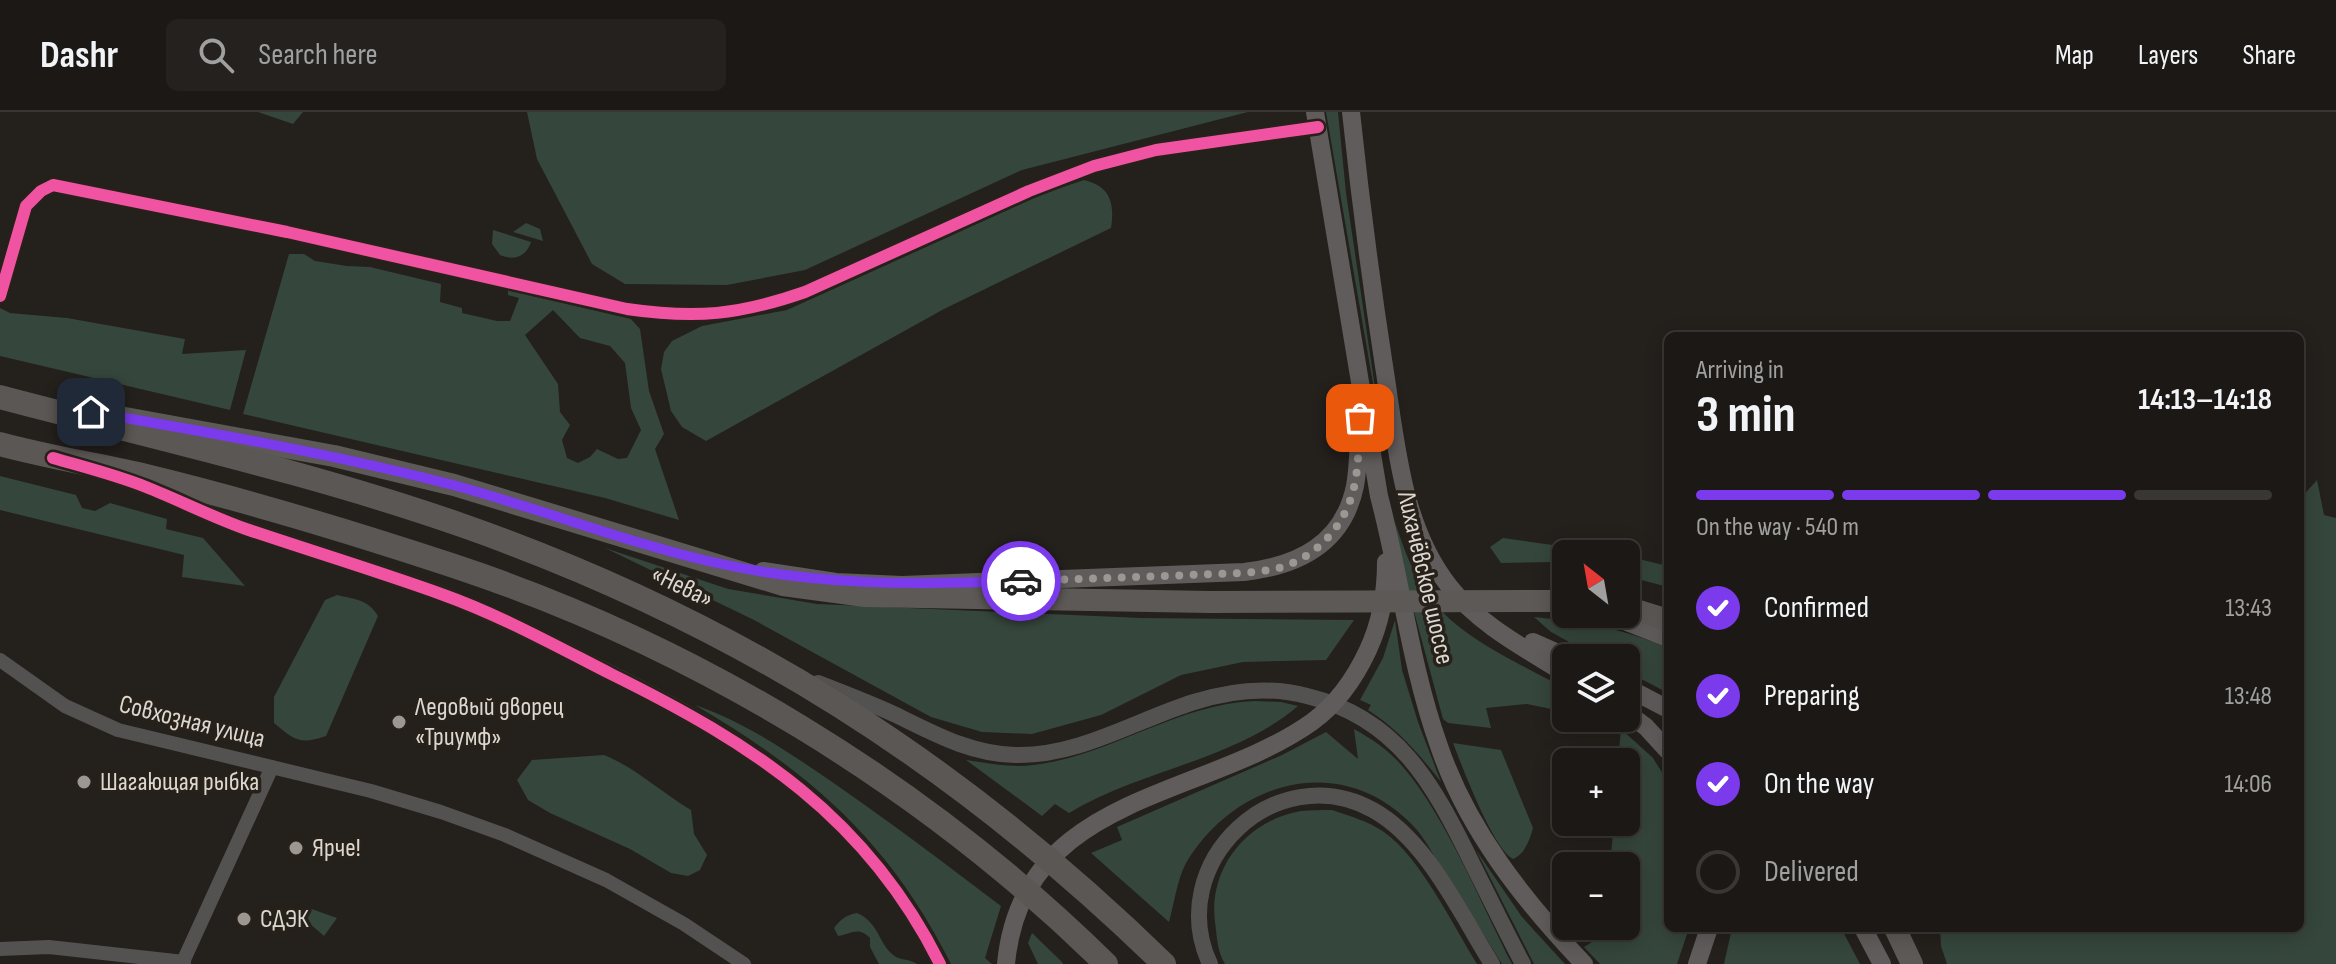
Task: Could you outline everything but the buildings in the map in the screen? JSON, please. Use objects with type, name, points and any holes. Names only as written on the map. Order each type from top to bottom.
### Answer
[{"type":"highway","points":[[0,396],[334,456],[454,485],[783,585],[865,596],[1210,602],[1552,602]]},
{"type":"highway","name":"«Нева»","points":[[0,396],[295,475],[463,525],[645,599],[772,664],[845,707],[992,811],[1104,907],[1164,964]]},
{"type":"highway","points":[[0,444],[145,476],[367,539],[454,566],[640,641],[705,672],[785,718],[882,780],[1025,890],[1106,964]]},
{"type":"highway","points":[[1640,611],[1664,619]]},
{"type":"highway","points":[[1897,932],[1912,964]]},
{"type":"main road","points":[[1351,112],[1374,300],[1398,452],[1414,521],[1430,556],[1465,605],[1552,665]]},
{"type":"main road","name":"Лихачёвское шоссе","points":[[1316,120],[1379,496],[1390,535],[1407,630],[1431,723],[1468,811],[1501,865],[1584,964]]},
{"type":"main road","points":[[708,561],[836,582],[902,585],[1244,572],[1283,567],[1323,543],[1350,504],[1355,486],[1360,418],[1358,372]]},
{"type":"main road","points":[[1007,957],[1017,912],[1034,879],[1061,848],[1096,821],[1130,803],[1233,762],[1291,734],[1313,721],[1348,688],[1376,634],[1383,602],[1385,553],[1379,496]]},
{"type":"main road","points":[[1483,619],[1552,650]]},
{"type":"main road","points":[[1640,627],[1664,636]]},
{"type":"main road","points":[[1640,694],[1664,707]]},
{"type":"main road","points":[[1640,722],[1664,747]]},
{"type":"main road","points":[[1697,964],[1708,932]]},
{"type":"main road","points":[[1865,932],[1879,960]]},
{"type":"street","points":[[0,296],[26,206],[41,191],[53,185],[287,232],[627,309],[662,314],[713,315],[773,303],[805,292],[1029,191],[1094,166],[1156,150],[1316,120]]},
{"type":"street","points":[[53,458],[142,485],[242,527],[444,595],[537,636],[725,734],[774,767],[842,825],[899,894],[940,964]]},
{"type":"street","name":"Совхозная улица","points":[[0,660],[65,706],[92,720],[118,730],[272,767],[183,963]]},
{"type":"street","points":[[772,664],[971,749],[1018,755],[1040,754],[1075,745],[1213,697],[1254,690],[1297,693],[1329,702],[1357,714],[1399,746],[1423,774],[1451,821],[1523,964]]},
{"type":"street","points":[[272,767],[385,795],[505,835],[606,880],[684,924],[744,964]]},
{"type":"street","points":[[1210,964],[1199,931],[1199,908],[1202,885],[1218,851],[1240,826],[1260,811],[1280,803],[1324,797],[1347,800],[1370,808],[1407,835],[1434,871],[1492,964]]},
{"type":"street","points":[[0,949],[49,947],[183,963]]},
{"type":"green space","points":[[258,112],[303,112],[293,124]]},
{"type":"green space","points":[[527,112],[1248,112],[1022,170],[805,270],[727,285],[625,284],[592,264],[537,159]]},
{"type":"green space","points":[[1326,112],[1338,112],[1346,193],[1383,441]]},
{"type":"green space","points":[[1084,180],[1100,187],[1109,197],[1111,228],[944,309],[706,441],[682,427],[671,411],[661,369],[664,352],[672,341],[702,326],[787,310],[1045,193]]},
{"type":"green space","points":[[526,223],[540,229],[543,241],[513,232]]},
{"type":"green space","points":[[493,230],[531,242],[523,254],[505,257],[492,244]]},
{"type":"green space","points":[[289,254],[304,254],[315,261],[370,267],[441,284],[440,302],[462,308],[462,313],[497,321],[510,321],[519,298],[508,295],[508,290],[631,319],[640,329],[649,391],[664,434],[655,449],[679,520],[605,498],[243,414]],"holes":[[[553,310],[580,338],[610,346],[625,363],[631,408],[641,430],[627,458],[618,459],[597,449],[578,463],[567,458],[562,440],[570,425],[560,412],[558,384],[525,335]]]},
{"type":"green space","points":[[0,308],[10,313],[67,318],[185,339],[182,354],[246,350],[230,410],[0,356]]},
{"type":"green space","points":[[0,476],[76,495],[82,508],[95,511],[110,503],[167,519],[166,529],[203,538],[245,586],[182,577],[184,555],[0,510]]},
{"type":"green space","points":[[2317,480],[2324,515],[2336,518],[2336,964],[1947,964],[1940,932],[2304,932],[2304,495]]},
{"type":"green space","points":[[1395,522],[1410,563],[1432,600],[1445,615],[1477,640],[1552,682],[1552,709],[1527,704],[1486,708],[1491,728],[1448,723],[1443,719],[1405,578]]},
{"type":"green space","points":[[1503,538],[1552,545],[1552,562],[1501,563],[1490,547]]},
{"type":"green space","points":[[605,548],[728,589],[817,604],[1141,618],[1354,620],[1326,660],[1243,662],[1181,675],[1101,715],[1032,734],[982,732],[931,717],[754,620]]},
{"type":"green space","points":[[1640,559],[1664,565],[1664,586],[1640,580]]},
{"type":"green space","points":[[337,595],[366,603],[378,616],[326,736],[298,739],[274,723],[274,697],[325,600]]},
{"type":"green space","points":[[1534,617],[1552,619],[1552,628],[1606,628],[1664,646],[1664,691],[1640,678],[1640,644],[1573,644],[1551,632]]},
{"type":"green space","points":[[1395,620],[1402,670],[1441,782],[1408,743],[1368,710],[1371,705],[1360,700],[1383,658]]},
{"type":"green space","points":[[1255,701],[1298,706],[1246,739],[1097,798],[1069,813],[1055,804],[1042,816],[966,760],[1016,766],[1062,760],[1198,711]]},
{"type":"green space","points":[[695,705],[751,730],[804,763],[1001,906],[985,958],[992,964],[951,964],[901,881],[844,814],[776,757]]},
{"type":"green space","points":[[1354,729],[1392,756],[1419,787],[1448,835],[1512,964],[1502,964],[1417,830],[1389,805],[1358,789],[1326,783],[1294,785],[1263,794],[1234,811],[1208,834],[1186,863],[1169,922],[1091,853],[1122,840],[1117,827],[1282,755],[1326,732],[1358,759]]},
{"type":"green space","points":[[1621,732],[1624,732],[1653,758],[1664,776],[1664,932],[1688,932],[1677,964],[1600,964],[1584,947],[1595,940],[1640,940],[1640,852],[1611,852],[1613,836],[1640,836],[1640,748],[1619,748]]},
{"type":"green space","points":[[1453,743],[1501,750],[1533,828],[1529,841],[1517,857],[1513,859],[1496,840]]},
{"type":"green space","points":[[604,755],[638,773],[691,810],[694,834],[707,855],[700,870],[688,876],[671,873],[630,849],[528,800],[517,780],[532,760]]},
{"type":"green space","points":[[1332,810],[1372,825],[1397,843],[1423,874],[1477,964],[1225,964],[1218,943],[1214,902],[1218,883],[1235,850],[1248,836],[1282,816],[1301,811]]},
{"type":"green space","points":[[1476,850],[1522,917],[1565,964],[1534,964]]},
{"type":"green space","points":[[306,907],[337,918],[324,936],[301,916]]},
{"type":"green space","points":[[857,913],[874,926],[892,954],[917,964],[879,964],[866,934],[855,932],[838,936],[834,928],[847,916]]},
{"type":"green space","points":[[1731,932],[1843,932],[1860,964],[1724,964]]},
{"type":"green space","points":[[1032,933],[1063,964],[1038,964],[1028,943]]},
{"type":"cycle path","points":[[0,296],[26,206],[41,191],[53,185],[287,232],[627,309],[675,314],[717,313],[759,306],[805,292],[1029,191],[1094,166],[1156,150],[1318,127]]},
{"type":"cycle path","points":[[53,458],[135,483],[246,529],[463,602],[549,642],[712,728],[801,790],[841,826],[878,867],[911,912],[940,964]]},
{"type":"way so far","points":[[1021,581],[1244,572],[1283,567],[1299,560],[1334,531],[1350,504],[1355,486],[1360,418]]},
{"type":"place","name":"Ледовый дворец «Триумф»","points":[[399,722]]},
{"type":"place","name":"Шагающая рыбка","points":[[84,782]]},
{"type":"place","name":"Ярче!","points":[[296,848]]},
{"type":"place","name":"СДЭК","points":[[244,919]]},
{"type":"route","points":[[91,412],[334,456],[454,485],[708,561],[836,582],[902,585],[1021,581]]}]
